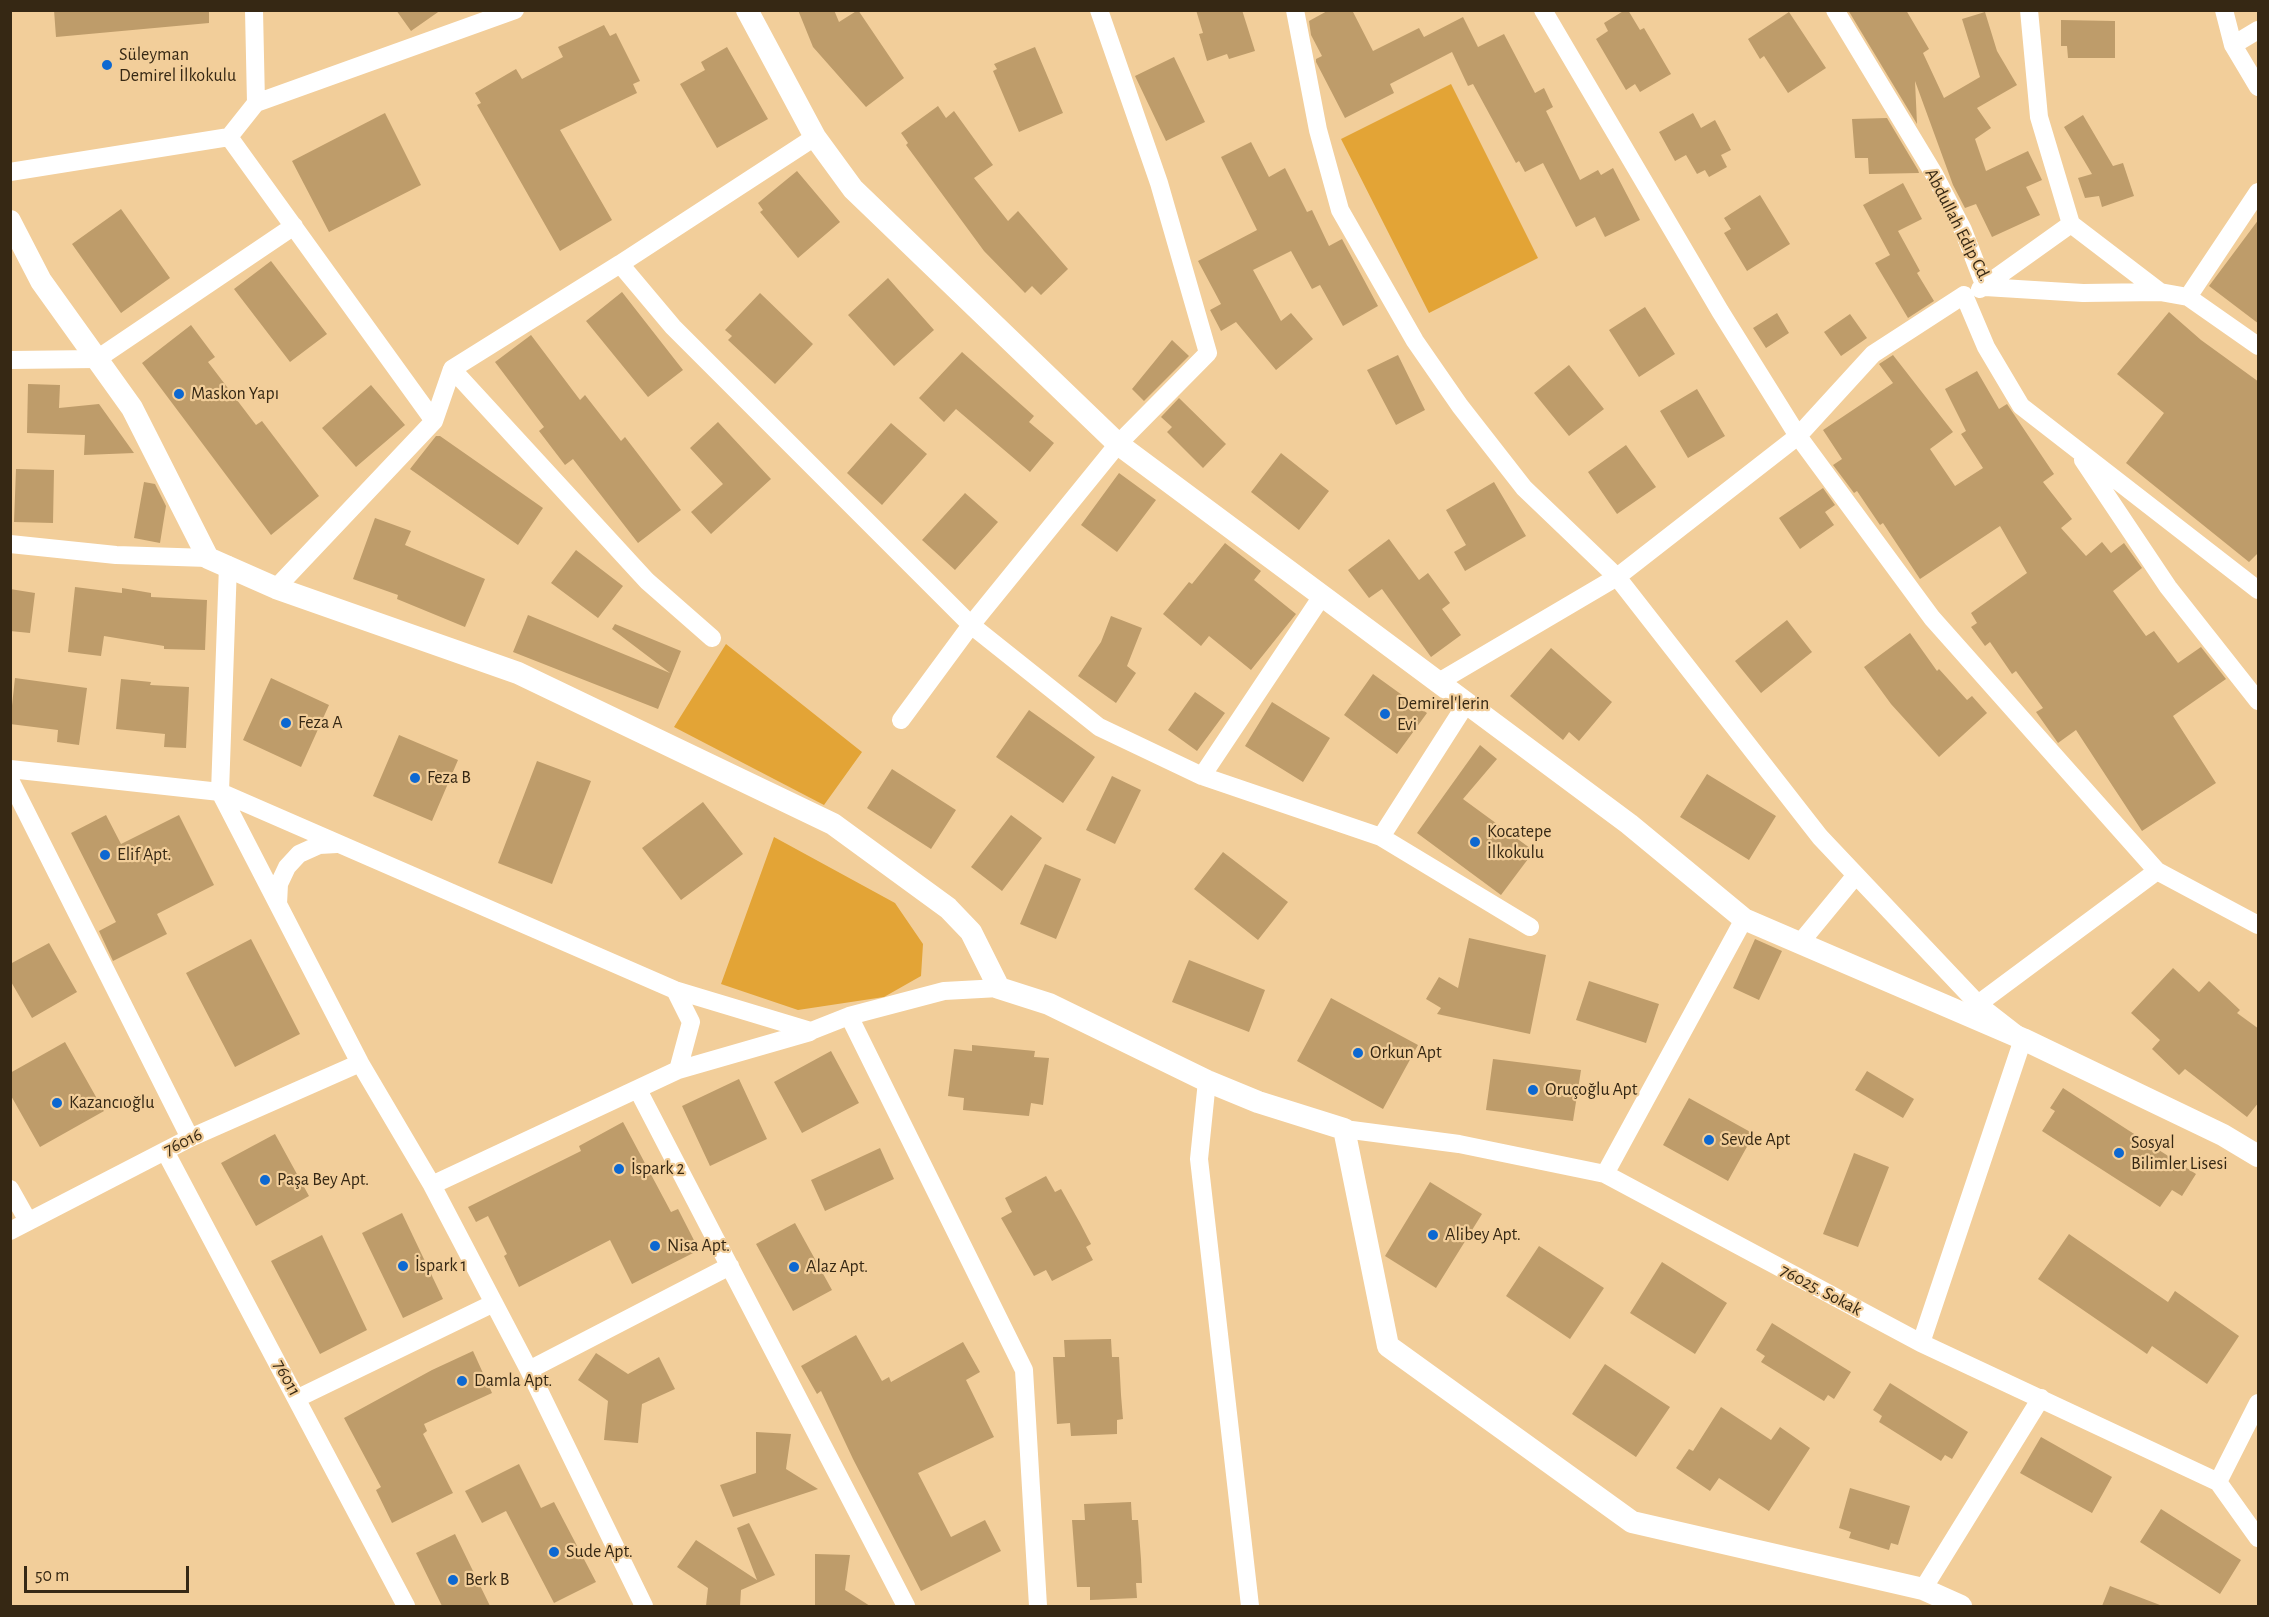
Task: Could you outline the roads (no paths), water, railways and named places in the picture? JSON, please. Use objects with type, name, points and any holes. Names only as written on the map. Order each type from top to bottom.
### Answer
[{"type":"street","points":[[254,10],[256,103]]},
{"type":"street","points":[[747,10],[815,137],[853,189],[1118,444],[1629,824],[1744,919],[2023,1039],[2223,1135],[2259,1156]]},
{"type":"street","points":[[901,720],[971,625],[1118,444],[1208,352],[1159,183],[1099,10]]},
{"type":"street","points":[[1295,10],[1318,130],[1340,210],[1403,321],[1460,406],[1524,488],[1617,577],[1820,837],[1978,1004],[2023,1039]]},
{"type":"street","points":[[1543,10],[1714,301],[1798,436],[1932,618],[2157,871],[2259,925]]},
{"type":"street","name":"Abdullah Edip Cd.","points":[[1835,10],[1934,174],[1963,230],[1984,287],[2083,293],[2160,292],[2188,297],[2259,346]]},
{"type":"street","points":[[2029,10],[2039,117],[2071,224],[2160,292]]},
{"type":"street","points":[[2224,10],[2233,45],[2259,87]]},
{"type":"street","points":[[10,172],[229,137],[256,103],[505,12]]},
{"type":"street","points":[[2233,45],[2259,30]]},
{"type":"street","points":[[229,137],[434,421]]},
{"type":"street","points":[[276,588],[434,421],[452,369],[620,264],[815,137]]},
{"type":"street","points":[[2188,297],[2259,192]]},
{"type":"street","points":[[10,221],[42,281],[132,408],[218,562],[220,792],[360,1063],[432,1185],[529,1370],[644,1606]]},
{"type":"street","points":[[1437,683],[1617,577],[1798,436],[1874,354],[1964,295],[1984,287],[2071,224]]},
{"type":"street","points":[[10,360],[97,359],[294,226]]},
{"type":"street","points":[[620,264],[673,327],[971,625],[1099,727],[1202,776],[1381,837],[1530,927]]},
{"type":"street","points":[[1964,295],[1986,347],[2021,406],[2259,590]]},
{"type":"street","points":[[452,369],[647,581],[712,638]]},
{"type":"street","points":[[2073,446],[2169,587],[2259,701]]},
{"type":"street","points":[[10,544],[116,555],[218,562],[276,588],[518,674],[833,824],[948,908],[971,932],[999,988]]},
{"type":"street","points":[[1202,776],[1322,596]]},
{"type":"street","points":[[1381,837],[1466,704]]},
{"type":"street","points":[[10,768],[220,792],[675,990],[811,1031]]},
{"type":"street","points":[[10,780],[190,1138]]},
{"type":"street","points":[[278,904],[279,884],[287,867],[300,854],[319,845],[339,844]]},
{"type":"street","points":[[1978,1004],[2157,871]]},
{"type":"street","points":[[1800,943],[1856,875]]},
{"type":"street","points":[[1605,1174],[1744,919]]},
{"type":"street","points":[[432,1185],[678,1070],[811,1031],[849,1016],[944,991],[999,988],[1049,1004],[1207,1081],[1258,1102],[1344,1129],[1388,1346],[1632,1522],[1923,1589],[1961,1606]]},
{"type":"street","points":[[675,990],[691,1022],[678,1070]]},
{"type":"street","points":[[849,1016],[1024,1370],[1038,1606]]},
{"type":"street","points":[[1921,1343],[2023,1039]]},
{"type":"street","name":"76016","points":[[10,1231],[190,1138],[360,1063]]},
{"type":"street","points":[[1207,1081],[1199,1159],[1250,1606]]},
{"type":"street","points":[[638,1090],[906,1606]]},
{"type":"street","name":"76025. Sokak","points":[[1344,1129],[1459,1144],[1605,1174],[1921,1343],[2218,1482],[2259,1538]]},
{"type":"street","name":"76011","points":[[165,1151],[298,1398],[406,1606]]},
{"type":"street","points":[[10,1189],[28,1221]]},
{"type":"street","points":[[529,1370],[730,1266]]},
{"type":"street","points":[[298,1398],[494,1303]]},
{"type":"street","points":[[1923,1589],[2041,1398]]},
{"type":"street","points":[[2218,1482],[2259,1404]]},
{"type":"place","name":"Süleyman Demirel İlkokulu","points":[[107,65]]},
{"type":"place","name":"Maskon Yapı","points":[[179,394]]},
{"type":"place","name":"Demirel'lerin Evi","points":[[1385,714]]},
{"type":"place","name":"Feza A","points":[[286,723]]},
{"type":"place","name":"Feza B","points":[[415,778]]},
{"type":"place","name":"Kocatepe İlkokulu","points":[[1475,842]]},
{"type":"place","name":"Elif Apt.","points":[[105,855]]},
{"type":"place","name":"Orkun Apt","points":[[1358,1053]]},
{"type":"place","name":"Oruçoğlu Apt","points":[[1533,1090]]},
{"type":"place","name":"Kazancıoğlu","points":[[57,1103]]},
{"type":"place","name":"Sevde Apt","points":[[1709,1140]]},
{"type":"place","name":"Sosyal Bilimler Lisesi","points":[[2119,1153]]},
{"type":"place","name":"İspark 2","points":[[619,1169]]},
{"type":"place","name":"Paşa Bey Apt.","points":[[265,1180]]},
{"type":"place","name":"Alibey Apt.","points":[[1433,1235]]},
{"type":"place","name":"Nisa Apt.","points":[[655,1246]]},
{"type":"place","name":"İspark 1","points":[[403,1266]]},
{"type":"place","name":"Alaz Apt.","points":[[794,1267]]},
{"type":"place","name":"Damla Apt.","points":[[462,1381]]},
{"type":"place","name":"Sude Apt.","points":[[554,1552]]},
{"type":"place","name":"Berk B","points":[[453,1580]]}]
